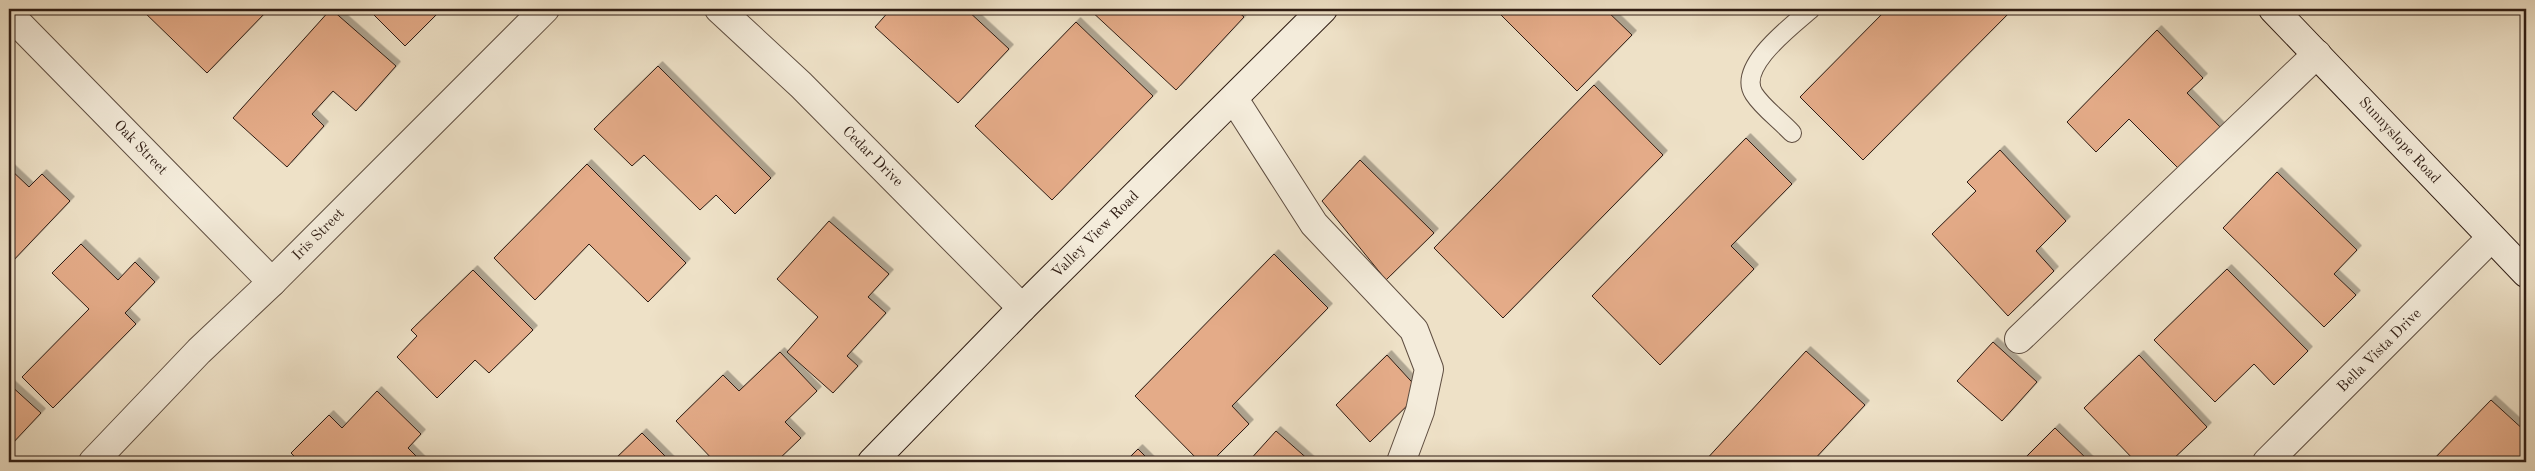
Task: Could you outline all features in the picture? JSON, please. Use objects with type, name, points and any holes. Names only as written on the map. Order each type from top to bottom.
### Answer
[{"type":"street","name":"Iris Street","points":[[93,462],[199,351],[272,282],[545,9]]},
{"type":"street","name":"Cedar Drive","points":[[720,9],[801,85],[1022,308]]},
{"type":"street","name":"Valley View Road","points":[[872,462],[1022,308],[1323,9]]},
{"type":"street","name":"Sunnyslope Road","points":[[2273,9],[2526,273]]},
{"type":"street","name":"Oak Street","points":[[9,14],[272,282]]},
{"type":"street","points":[[2019,339],[2317,54]]},
{"type":"street","points":[[1234,99],[1314,224],[1414,330],[1429,369],[1420,411],[1401,462]]},
{"type":"street","name":"Bella Vista Drive","points":[[2267,462],[2491,238]]},
{"type":"lane","points":[[1792,133],[1752,92],[1750,74],[1762,55],[1810,9]]},
{"type":"building","points":[[141,9],[262,9],[266,12],[207,73]]},
{"type":"building","points":[[331,9],[396,66],[356,111],[333,91],[312,114],[324,126],[287,167],[233,118]]},
{"type":"building","points":[[368,9],[442,9],[405,46]]},
{"type":"building","points":[[891,9],[966,9],[1009,49],[958,103],[875,27]]},
{"type":"building","points":[[1089,9],[1173,9],[1176,12],[1179,9],[1235,9],[1244,17],[1176,90]]},
{"type":"building","points":[[1495,9],[1605,9],[1632,35],[1577,91]]},
{"type":"building","points":[[1887,9],[2013,9],[1863,160],[1800,97]]},
{"type":"building","points":[[1076,22],[1153,96],[1052,200],[975,126]]},
{"type":"building","points":[[2157,30],[2203,78],[2187,93],[2224,131],[2183,173],[2129,119],[2096,152],[2067,122]]},
{"type":"building","points":[[658,66],[771,178],[735,214],[716,195],[700,210],[644,155],[632,166],[594,129]]},
{"type":"building","points":[[1594,85],[1663,155],[1503,318],[1434,248]]},
{"type":"building","points":[[1746,138],[1792,184],[1731,246],[1754,269],[1660,365],[1592,296]]},
{"type":"building","points":[[2000,150],[2066,221],[2036,251],[2054,271],[2008,316],[1932,234],[1976,191],[1967,182]]},
{"type":"building","points":[[1360,160],[1434,233],[1386,280],[1322,201]]},
{"type":"building","points":[[587,164],[686,263],[648,302],[589,244],[535,300],[494,258]]},
{"type":"building","points":[[9,168],[29,187],[42,174],[70,201],[9,265]]},
{"type":"building","points":[[2277,172],[2357,250],[2334,274],[2356,295],[2324,327],[2223,228]]},
{"type":"building","points":[[829,221],[889,274],[868,297],[886,313],[847,356],[858,366],[833,393],[787,352],[818,317],[777,279]]},
{"type":"building","points":[[81,244],[118,280],[135,262],[155,282],[125,313],[136,324],[53,408],[22,377],[89,309],[52,273]]},
{"type":"building","points":[[1274,254],[1328,308],[1232,406],[1249,424],[1211,462],[1200,462],[1135,396]]},
{"type":"building","points":[[2227,269],[2308,351],[2274,385],[2254,364],[2215,402],[2154,340]]},
{"type":"building","points":[[473,270],[533,330],[489,373],[475,360],[437,398],[397,357],[417,336],[411,330]]},
{"type":"building","points":[[1993,342],[2037,382],[2002,421],[1957,381]]},
{"type":"building","points":[[1806,351],[1865,405],[1812,462],[1704,462]]},
{"type":"building","points":[[780,352],[817,391],[785,422],[801,438],[776,462],[715,462],[676,421],[723,375],[739,391]]},
{"type":"building","points":[[1387,355],[1421,392],[1370,442],[1336,405]]},
{"type":"building","points":[[2139,355],[2207,427],[2170,462],[2136,462],[2084,408]]},
{"type":"building","points":[[9,384],[41,413],[10,446],[9,445]]},
{"type":"building","points":[[377,391],[421,434],[408,448],[422,462],[300,462],[291,453],[329,415],[342,428]]},
{"type":"building","points":[[2491,400],[2526,432],[2526,453],[2517,462],[2431,462]]},
{"type":"building","points":[[2055,428],[2090,462],[2021,462]]},
{"type":"building","points":[[1276,431],[1311,462],[1248,462]]},
{"type":"building","points":[[642,433],[671,462],[612,462]]},
{"type":"building","points":[[1138,449],[1151,462],[1125,462]]}]
